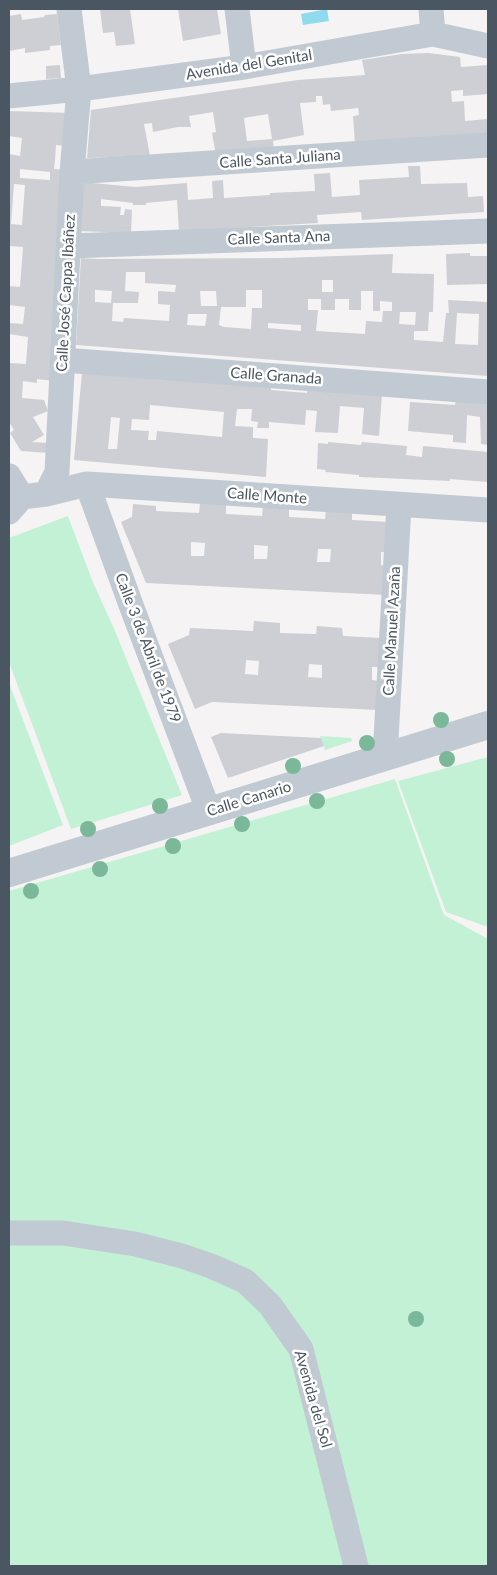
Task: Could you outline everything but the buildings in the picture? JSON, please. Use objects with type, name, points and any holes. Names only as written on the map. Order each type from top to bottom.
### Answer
[{"type":"street","points":[[237,9],[244,67]]},
{"type":"street","points":[[431,9],[433,34]]},
{"type":"street","name":"Calle José Cappa Ibáñez","points":[[46,494],[57,472],[72,172],[79,89],[66,10]]},
{"type":"street","name":"Avenida del Genital","points":[[9,96],[79,89],[244,67],[433,34],[488,46]]},
{"type":"street","name":"Calle Santa Juliana","points":[[72,172],[488,145]]},
{"type":"street","name":"Calle Santa Ana","points":[[69,246],[488,231]]},
{"type":"street","name":"Calle Granada","points":[[63,360],[488,392]]},
{"type":"street","points":[[9,476],[15,505]]},
{"type":"street","name":"Calle Monte","points":[[15,505],[46,494],[87,484],[488,510]]},
{"type":"street","name":"Calle 3 de Abril de 1979","points":[[87,484],[209,812]]},
{"type":"street","name":"Calle Manuel Azaña","points":[[385,757],[399,505]]},
{"type":"street","name":"Calle Canario","points":[[9,873],[488,725]]},
{"type":"street","name":"Avenida del Sol","points":[[9,1233],[63,1233],[135,1244],[182,1256],[245,1281],[270,1305],[302,1349],[356,1566]]},
{"type":"green space","points":[[68,516],[92,580],[115,631],[182,795],[71,829],[9,662],[9,538]]},
{"type":"green space","points":[[9,683],[63,825],[9,846]]},
{"type":"green space","points":[[320,736],[351,738],[352,741],[325,750]]},
{"type":"green space","points":[[488,757],[488,927],[446,912],[398,781]]},
{"type":"green space","points":[[395,779],[444,915],[488,939],[488,1566],[9,1566],[9,891]]},
{"type":"water","points":[[327,9],[329,21],[303,25],[301,14]]}]
